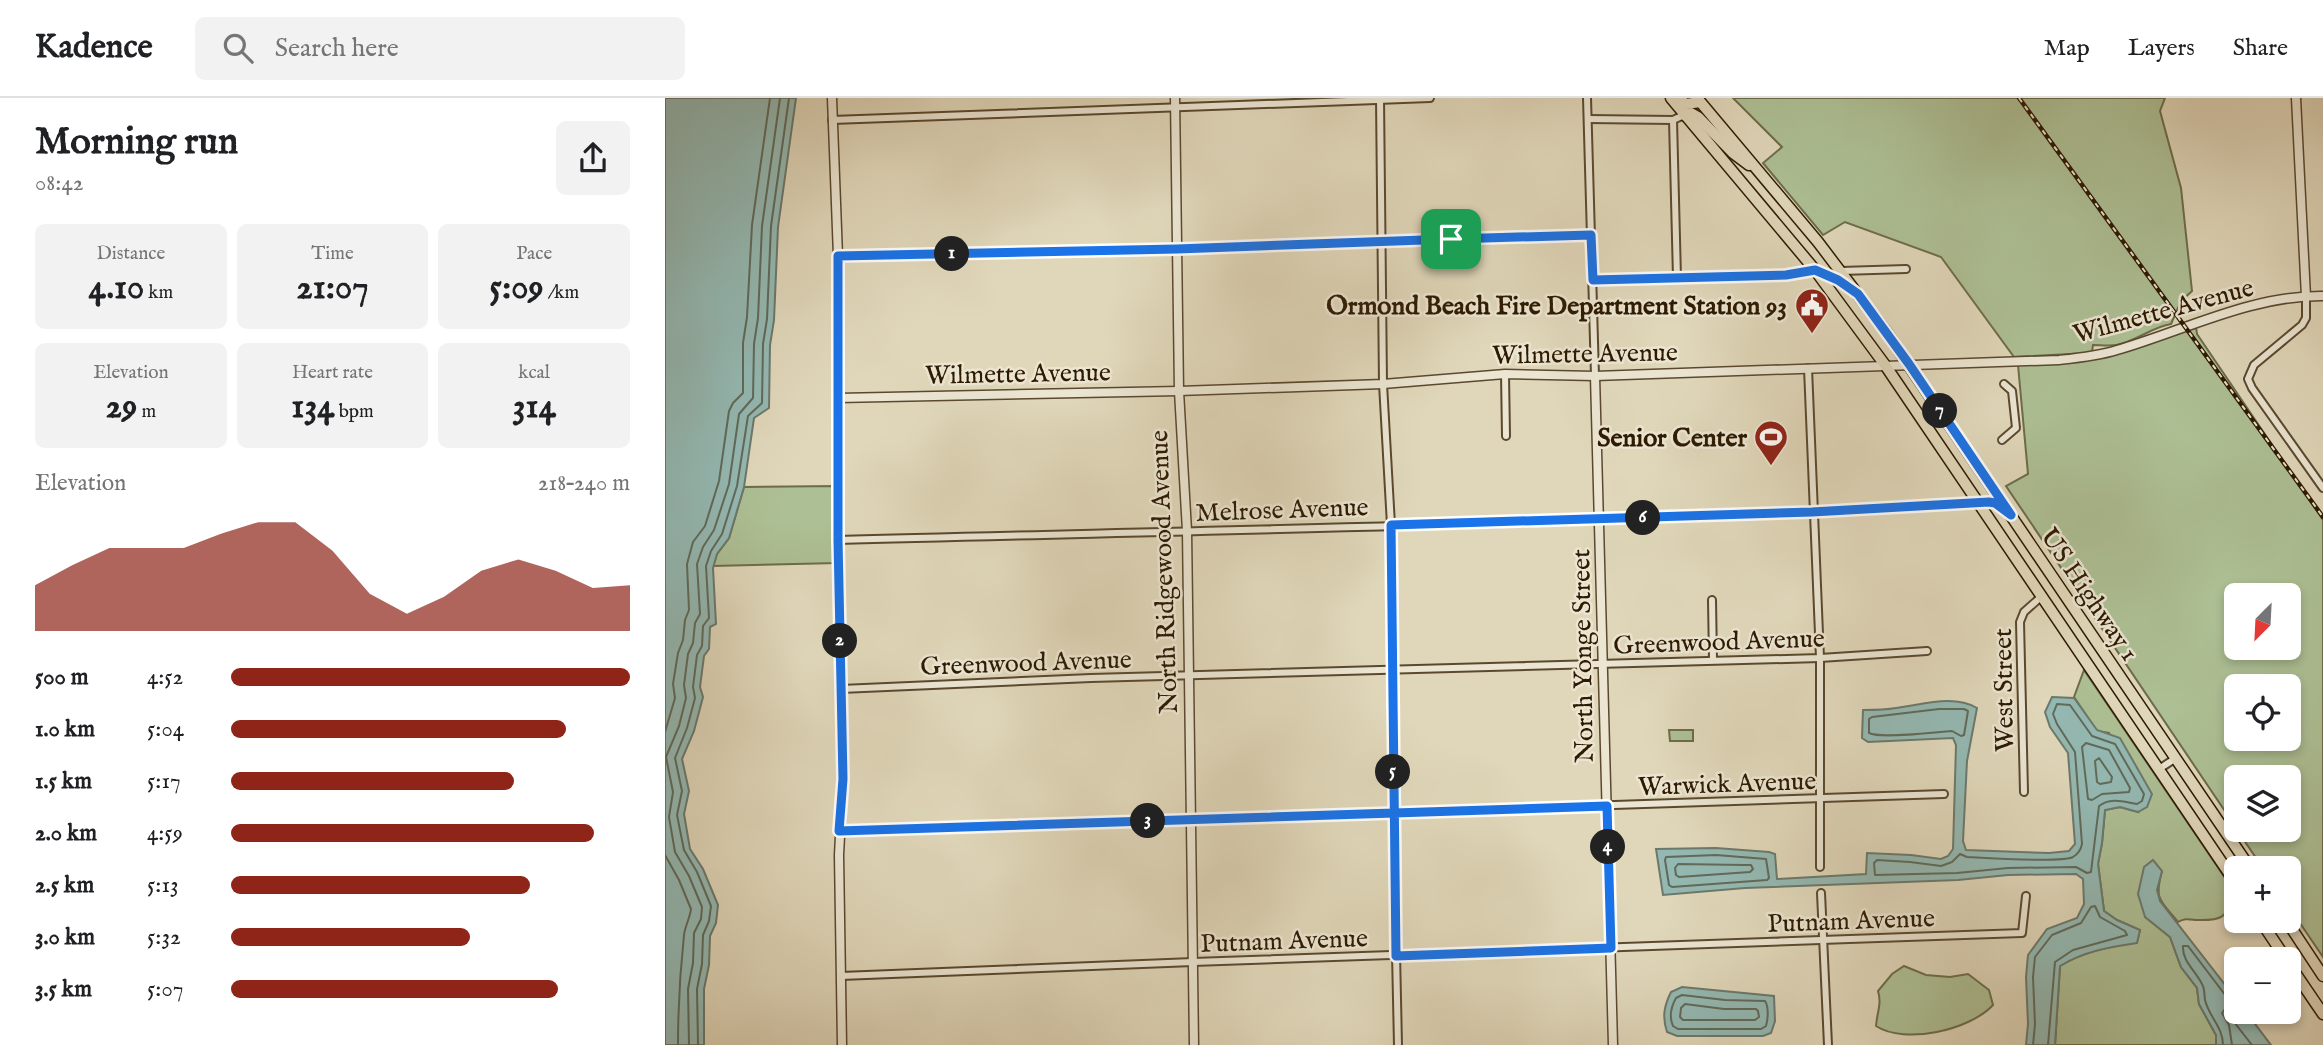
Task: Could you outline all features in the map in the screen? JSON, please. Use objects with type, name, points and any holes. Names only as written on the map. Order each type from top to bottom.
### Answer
[{"type":"main road","points":[[1671,98],[1684,115],[1691,113],[1698,117],[1733,153],[1763,176]]},
{"type":"main road","points":[[1678,98],[1686,104],[1698,100]]},
{"type":"main road","name":"US Highway 1","points":[[1698,100],[1841,271],[1909,364],[2242,856]]},
{"type":"main road","name":"US Highway 1","points":[[1684,115],[1815,270],[1885,365],[2224,866]]},
{"type":"main road","points":[[1799,251],[1820,264],[1841,271]]},
{"type":"main road","points":[[1815,270],[1838,280],[1858,294]]},
{"type":"main road","points":[[1979,504],[1995,503],[2011,515]]},
{"type":"main road","points":[[2294,933],[2323,976]]},
{"type":"main road","points":[[2301,982],[2323,1014]]},
{"type":"street","points":[[832,98],[838,256],[838,540],[843,779],[839,831],[842,1045]]},
{"type":"street","points":[[832,120],[1175,103],[1430,98]]},
{"type":"street","name":"North Yonge Street","points":[[1587,98],[1613,1045]]},
{"type":"street","points":[[2296,98],[2306,318],[2302,325],[2254,365],[2248,379],[2323,488]]},
{"type":"street","points":[[1380,99],[1383,384],[1391,525],[1398,1045]]},
{"type":"street","name":"North Ridgewood Avenue","points":[[1175,103],[1179,391],[1187,531],[1195,1045]]},
{"type":"street","points":[[1588,119],[1673,120],[1684,115]]},
{"type":"street","points":[[1673,120],[1677,278]]},
{"type":"street","points":[[838,256],[1177,249],[1591,235]]},
{"type":"street","points":[[1593,280],[1786,275],[1815,270]]},
{"type":"street","points":[[1841,271],[1906,270]]},
{"type":"street","name":"Wilmette Avenue","points":[[838,398],[1179,391],[1383,384],[1505,374],[1595,376],[2059,360],[2115,351],[2250,307],[2323,296]]},
{"type":"street","points":[[1808,368],[1820,658],[1821,867]]},
{"type":"street","points":[[1505,374],[1507,436]]},
{"type":"street","points":[[2002,440],[2016,428],[2012,391],[2004,384]]},
{"type":"street","name":"Melrose Avenue","points":[[838,540],[1600,520],[1979,504]]},
{"type":"street","name":"West Street","points":[[2024,792],[2020,622],[2024,612],[2042,596]]},
{"type":"street","points":[[1712,600],[1713,660]]},
{"type":"street","name":"Greenwood Avenue","points":[[841,689],[1188,675],[1820,658],[1927,651]]},
{"type":"street","points":[[2159,769],[2176,758]]},
{"type":"street","name":"Warwick Avenue","points":[[839,831],[1944,794]]},
{"type":"street","points":[[1821,893],[1828,1045]]},
{"type":"street","name":"Putnam Avenue","points":[[841,976],[2022,933],[2026,896]]},
{"type":"green space","points":[[1733,98],[2165,98],[2160,111],[2181,188],[2192,291],[2181,301],[2171,324],[2130,341],[2116,345],[2093,345],[2092,352],[2089,353],[2014,357],[1941,257],[1845,222],[1823,235],[1763,163],[1782,147]]},
{"type":"green space","points":[[2196,327],[2197,334],[2323,520],[2323,957],[2301,925],[2301,856],[2255,856],[2245,842],[2301,842],[2301,765],[2224,765],[2224,810],[2006,486],[2028,474],[2018,365],[2116,354]]},
{"type":"green space","points":[[838,486],[838,563],[713,566],[717,554],[729,538],[744,487]]},
{"type":"green space","points":[[2084,670],[2224,876],[2224,914],[2217,919],[2187,919],[2178,922],[2160,899],[2162,871],[2145,917],[2170,937],[2181,967],[2197,988],[2199,1004],[2216,1035],[2216,1045],[2055,1045],[2060,966],[2088,953],[2137,942],[2140,930],[2104,911],[2098,864],[2105,810],[2120,807],[2138,812],[2109,733],[2097,731],[2074,697]]},
{"type":"green space","points":[[1669,730],[1693,730],[1693,741],[1670,741]]},
{"type":"green space","points":[[1904,966],[1926,975],[1950,977],[1968,974],[1989,990],[1993,1005],[1983,1014],[1954,1028],[1920,1034],[1888,1032],[1876,1026],[1878,991],[1892,974]]},
{"type":"water","points":[[665,98],[796,98],[778,227],[774,320],[770,345],[769,408],[754,418],[744,487],[729,538],[717,554],[713,568],[716,624],[710,627],[709,649],[704,656],[700,687],[703,697],[694,731],[682,759],[689,791],[684,814],[690,849],[703,869],[718,905],[716,923],[710,936],[709,965],[704,989],[704,1045],[665,1045]]},
{"type":"water","points":[[2052,697],[2074,698],[2097,730],[2120,738],[2152,794],[2147,807],[2138,812],[2120,807],[2105,810],[2098,864],[2104,911],[2140,930],[2137,943],[2088,953],[2060,966],[2055,1045],[2026,1045],[2028,955],[2047,929],[2077,918],[2084,904],[2083,879],[2076,874],[1745,888],[1663,895],[1656,849],[1716,848],[1769,852],[1775,854],[1777,879],[1866,874],[1867,853],[1941,859],[1948,856],[1953,849],[1956,745],[1953,738],[1868,742],[1862,738],[1863,710],[1948,701],[1977,708],[1967,761],[1963,841],[1966,850],[2049,853],[2069,851],[2075,844],[2068,753],[2050,727],[2045,712]]},
{"type":"water","points":[[2153,860],[2162,871],[2157,890],[2160,901],[2224,984],[2224,1024],[2255,1024],[2271,1045],[2216,1045],[2216,1035],[2199,1004],[2197,988],[2181,967],[2170,937],[2145,917],[2138,894],[2144,867]]},
{"type":"water","points":[[1682,987],[1774,996],[1775,1021],[1771,1033],[1763,1036],[1677,1036],[1667,1032],[1664,1016],[1667,1002],[1671,992]]},
{"type":"railway","points":[[2019,98],[2323,517]]},
{"type":"place","name":"Ormond Beach Fire Department Station 93","points":[[1812,335]]},
{"type":"place","name":"Senior Center","points":[[1771,467]]},
{"type":"route","points":[[1451,239],[1177,249],[838,256],[838,540],[843,779],[839,831],[1393,813],[1607,806],[1611,948],[1396,956],[1393,813],[1391,525],[1812,512],[1989,502],[1995,503],[2011,515],[1858,294],[1826,274],[1815,270],[1786,275],[1593,280],[1591,235],[1451,239]]}]
